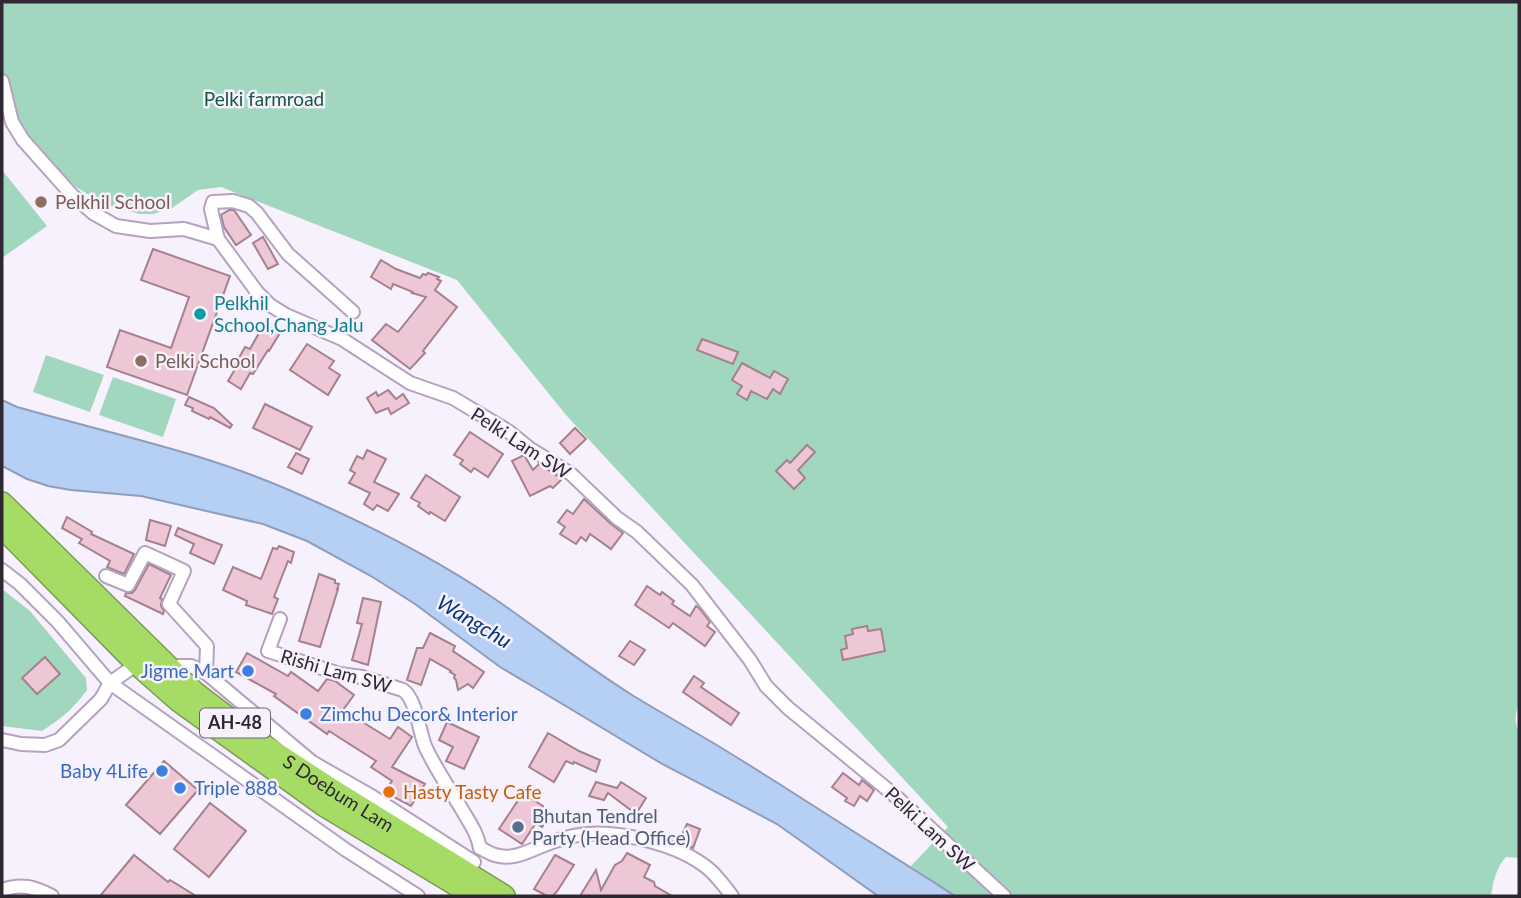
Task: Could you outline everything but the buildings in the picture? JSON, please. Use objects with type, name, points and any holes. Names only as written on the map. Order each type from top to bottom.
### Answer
[{"type":"highway","name":"S Doebum Lam","points":[[2,503],[194,692],[262,744],[334,792],[504,896]]},
{"type":"highway","name":"S Doebum Lam","points":[[2,527],[137,664],[179,701],[325,806],[474,879]]},
{"type":"street","points":[[2,80],[12,122],[23,140],[72,195],[93,213],[116,226],[150,231],[184,229],[218,239],[211,209],[213,202],[233,201],[249,206],[288,254],[354,312]]},
{"type":"street","name":"Pelki Lam SW","points":[[218,239],[257,292],[270,305],[286,315],[342,339],[410,383],[453,398],[571,474],[692,585],[750,660],[766,686],[788,708],[893,794],[1004,896]]},
{"type":"street","points":[[106,576],[128,585],[145,553],[184,571],[169,604],[207,646],[206,673]]},
{"type":"street","points":[[2,570],[58,622],[110,683],[346,850],[418,896]]},
{"type":"street","name":"Rishi Lam SW","points":[[280,619],[268,651],[340,674],[362,677],[407,693],[425,745],[476,831],[480,848]]},
{"type":"street","points":[[2,740],[45,745],[59,740],[101,699],[110,683],[137,664]]},
{"type":"street","points":[[166,666],[191,666],[206,673],[312,762],[373,797],[474,879],[480,848],[495,855],[521,855],[576,835],[607,834],[645,839],[681,852],[710,870],[732,896]]},
{"type":"street","points":[[2,890],[13,886],[36,888],[52,896]]},
{"type":"green space","name":"Pelki farmroad","points":[[2,2],[1519,2],[1519,704],[1516,725],[1519,732],[1519,858],[1506,857],[1500,865],[1491,896],[955,896],[911,866],[948,827],[566,415],[457,280],[221,187],[198,190],[172,208],[153,214],[140,214],[104,204],[76,187],[21,133],[2,98]]},
{"type":"green space","points":[[2,170],[47,226],[2,258]]},
{"type":"green space","points":[[46,355],[104,375],[90,412],[33,392]]},
{"type":"green space","points":[[113,377],[176,399],[163,437],[99,415]]},
{"type":"green space","points":[[2,589],[30,611],[86,678],[87,690],[82,697],[67,713],[42,731],[2,726]]},
{"type":"water","name":"Wangchu","points":[[2,400],[17,407],[223,465],[289,490],[393,539],[468,581],[632,695],[751,766],[955,896],[878,896],[777,824],[664,765],[500,667],[415,604],[307,541],[263,524],[141,496],[48,486],[2,466]]},
{"type":"place","name":"Pelkhil School","points":[[41,202]]},
{"type":"place","name":"Pelkhil School,Chang Jalu","points":[[200,314]]},
{"type":"place","name":"Pelki School","points":[[141,361]]},
{"type":"place","name":"Jigme Mart","points":[[248,671]]},
{"type":"place","name":"Zimchu Decor& Interior","points":[[306,714]]},
{"type":"place","name":"Baby 4Life","points":[[162,771]]},
{"type":"place","name":"Triple 888","points":[[180,788]]},
{"type":"place","name":"Hasty Tasty Cafe","points":[[389,792]]},
{"type":"place","name":"Bhutan Tendrel Party (Head Office)","points":[[518,827]]}]
